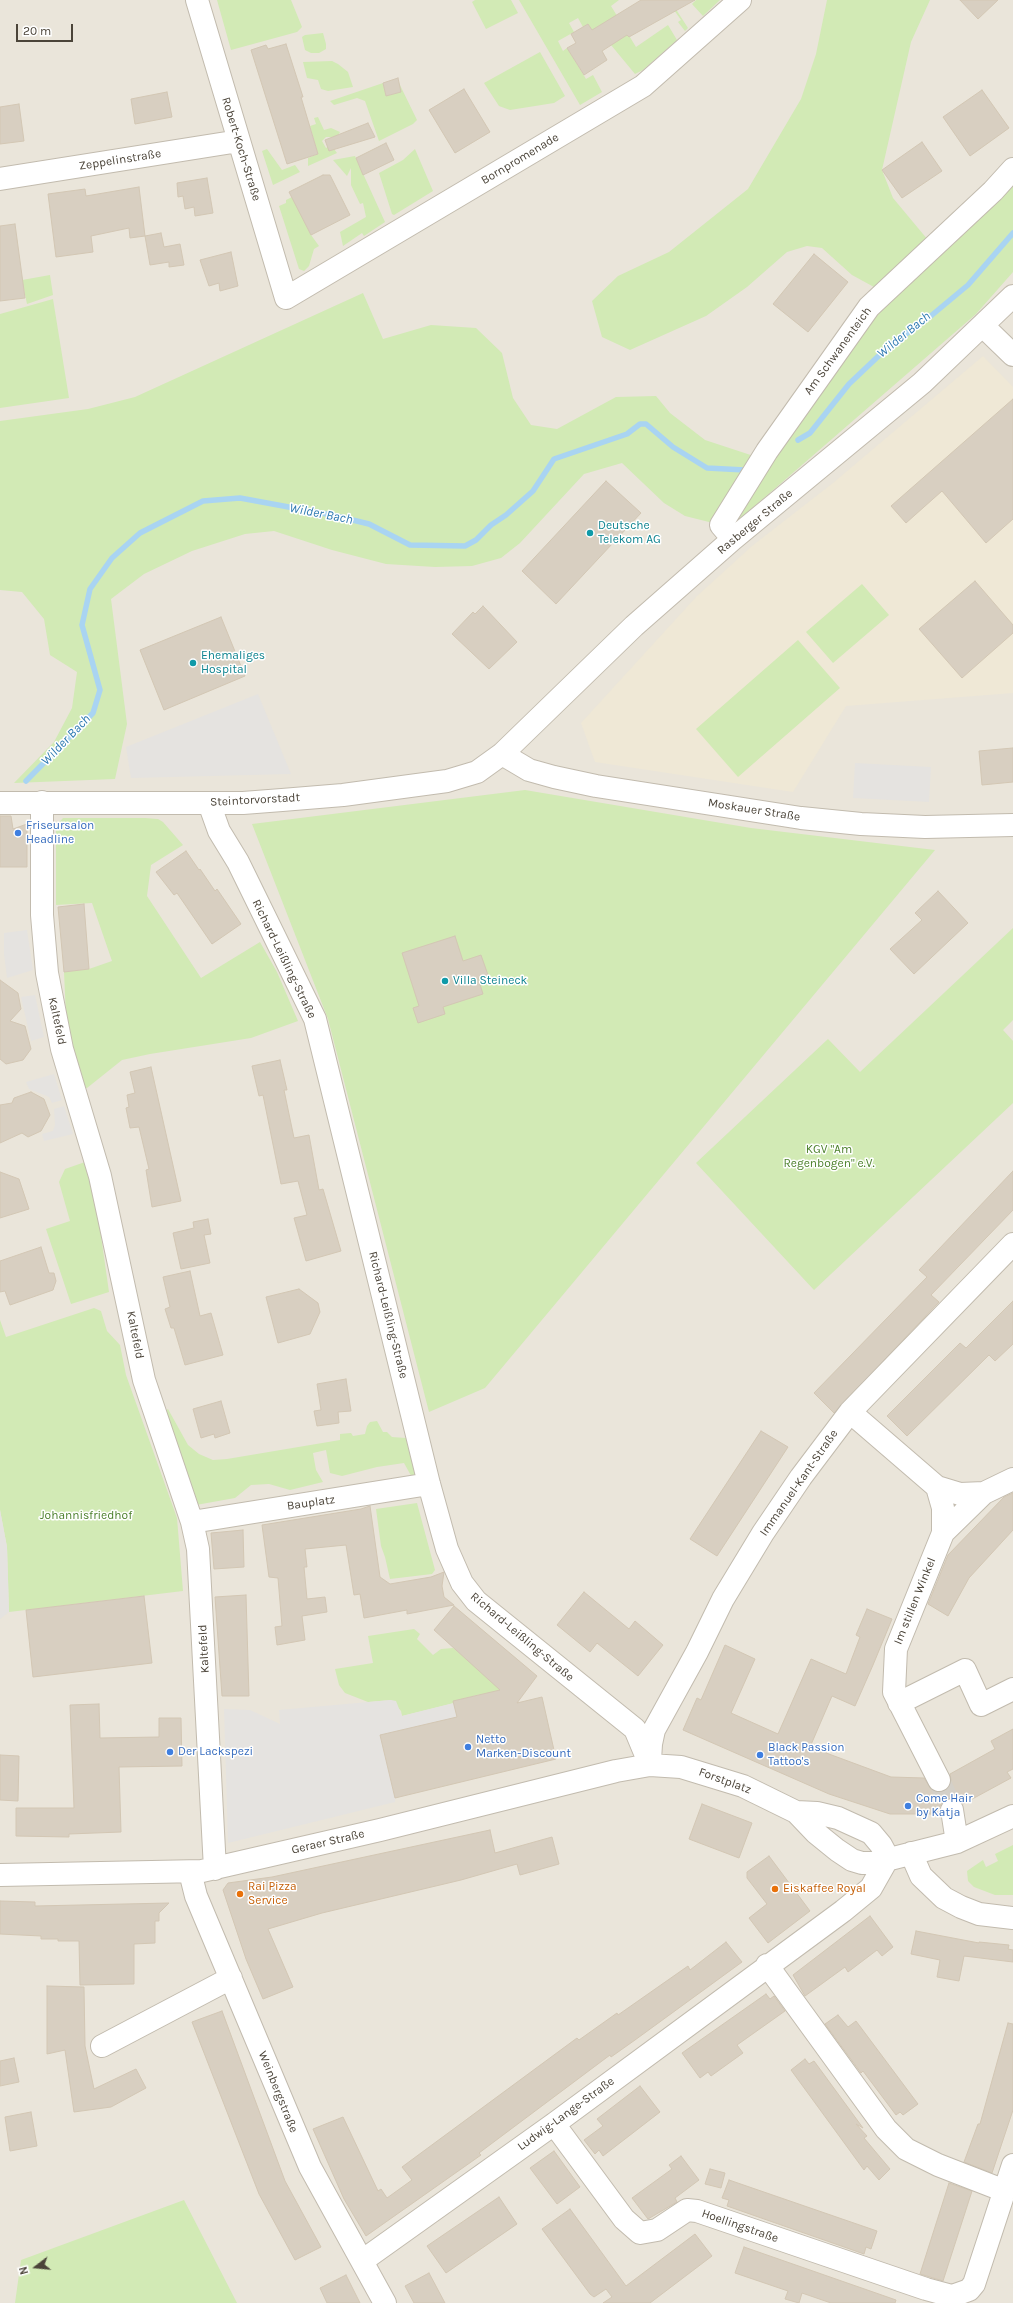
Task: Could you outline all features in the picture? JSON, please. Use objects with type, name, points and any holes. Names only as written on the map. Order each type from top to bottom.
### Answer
[{"type":"street","name":"Robert-Koch-Straße","points":[[197,0],[286,298]]},
{"type":"street","name":"Bornpromenade","points":[[286,298],[644,86],[740,0]]},
{"type":"street","name":"Zeppelinstraße","points":[[0,179],[239,141]]},
{"type":"street","name":"Am Schwanenteich","points":[[732,539],[721,525],[767,451],[869,307],[993,191],[1013,169]]},
{"type":"street","name":"Rasberger Straße","points":[[502,754],[634,626],[732,539],[922,383],[1013,296]]},
{"type":"street","points":[[983,326],[1013,355]]},
{"type":"street","name":"Steintorvorstadt","points":[[0,803],[243,803],[327,796],[447,781],[477,772],[502,754]]},
{"type":"street","name":"Moskauer Straße","points":[[502,754],[529,770],[561,779],[801,818],[925,828],[1013,825]]},
{"type":"street","name":"Kaltefeld","points":[[37,802],[47,973],[62,1049],[100,1176],[144,1380],[192,1522],[198,1549],[215,1869]]},
{"type":"street","name":"Richard-Leißling-Straße","points":[[209,803],[219,831],[241,869],[315,1019],[429,1484],[447,1549],[468,1594],[635,1729],[650,1765]]},
{"type":"street","name":"Immanuel-Kant-Straße","points":[[650,1765],[650,1744],[654,1730],[698,1652],[723,1599],[800,1476],[850,1412],[1013,1244]]},
{"type":"street","name":"Im stillen Winkel","points":[[850,1412],[937,1487],[960,1494],[984,1493]]},
{"type":"street","name":"Im stillen Winkel","points":[[939,1780],[894,1692],[896,1648],[944,1533],[984,1493],[1013,1479]]},
{"type":"street","name":"Bauplatz","points":[[192,1522],[429,1484]]},
{"type":"street","name":"Im stillen Winkel","points":[[937,1487],[943,1508],[944,1533]]},
{"type":"street","points":[[899,1702],[964,1670],[981,1705],[1013,1689]]},
{"type":"street","name":"Forstplatz","points":[[650,1765],[681,1767],[706,1773],[743,1786],[796,1812],[824,1840],[852,1860],[862,1863],[874,1863],[888,1858],[957,1842],[1013,1816]]},
{"type":"street","name":"Geraer Straße","points":[[0,1875],[190,1872],[215,1869],[608,1773],[650,1765]]},
{"type":"street","points":[[952,1810],[957,1842]]},
{"type":"street","name":"Forstplatz","points":[[796,1812],[817,1813],[838,1818],[871,1833],[881,1845],[888,1858]]},
{"type":"street","points":[[911,1853],[921,1876],[944,1898],[979,1914],[1013,1918]]},
{"type":"street","name":"Ludwig-Lange-Straße","points":[[362,2260],[554,2124],[767,1965],[843,1911],[871,1888],[888,1858]]},
{"type":"street","name":"Weinbergstraße","points":[[190,1872],[196,1896],[310,2167],[385,2303]]},
{"type":"street","points":[[767,1965],[886,2128],[906,2149],[938,2166],[1005,2190],[1013,2165]]},
{"type":"street","points":[[102,2046],[231,1978]]},
{"type":"street","name":"Hoellingstraße","points":[[554,2124],[624,2219],[631,2227],[640,2233],[658,2230],[682,2212],[691,2210],[946,2295],[961,2294],[974,2284],[1005,2190]]},
{"type":"shaded area","points":[[0,0],[1013,0],[1013,2303],[0,2303]]},
{"type":"shaded area","points":[[983,356],[1013,387],[1013,693],[846,706],[793,792],[595,762],[581,723],[697,596],[752,546],[833,483]]},
{"type":"shaded area","points":[[258,694],[291,774],[131,778],[126,747]]},
{"type":"shaded area","points":[[855,763],[931,767],[929,802],[853,798]]},
{"type":"shaded area","points":[[27,930],[33,970],[7,978],[4,954],[4,933]]},
{"type":"shaded area","points":[[35,995],[44,1037],[31,1041],[21,997]]},
{"type":"shaded area","points":[[54,1074],[62,1100],[52,1103],[49,1097],[29,1089],[26,1082]]},
{"type":"shaded area","points":[[64,1106],[73,1134],[44,1141],[42,1134],[53,1131],[55,1125],[54,1109]]},
{"type":"shaded area","points":[[0,1510],[7,1547],[9,1612],[0,1619]]},
{"type":"shaded area","points":[[391,1700],[396,1701],[402,1716],[454,1703],[457,1717],[395,1797],[395,1802],[228,1843],[224,1709],[250,1710],[280,1724],[279,1710]]},
{"type":"green space","points":[[217,0],[291,0],[302,27],[297,32],[231,50]]},
{"type":"green space","points":[[475,0],[511,0],[518,13],[486,29],[472,2]]},
{"type":"green space","points":[[519,0],[619,0],[611,6],[636,47],[668,25],[677,40],[643,70],[635,74],[611,45],[593,32],[588,24],[583,27],[578,18],[569,23],[574,32],[558,41],[563,51],[567,48],[586,79],[593,75],[602,92],[580,105]]},
{"type":"green space","points":[[667,0],[670,0],[688,28],[685,31],[678,22],[681,20]]},
{"type":"green space","points":[[696,0],[720,0],[703,16],[692,4]]},
{"type":"green space","points":[[827,0],[930,0],[911,42],[882,170],[893,198],[938,252],[1013,179],[1013,272],[976,314],[734,524],[721,525],[685,516],[664,503],[622,463],[584,474],[520,543],[501,558],[472,566],[435,567],[386,564],[332,550],[274,531],[245,534],[192,551],[144,574],[111,599],[127,724],[115,779],[14,783],[54,742],[72,708],[77,672],[50,655],[44,619],[22,592],[0,590],[0,421],[88,409],[135,397],[363,293],[383,339],[431,325],[476,328],[502,353],[513,398],[531,425],[557,429],[616,397],[656,396],[670,413],[705,440],[772,462],[877,314],[894,298],[852,275],[822,248],[807,246],[787,252],[747,287],[706,316],[630,350],[602,337],[592,301],[618,276],[669,252],[748,189],[801,99],[816,54]]},
{"type":"green space","points":[[323,33],[326,49],[319,53],[311,53],[305,50],[302,37],[305,35]]},
{"type":"green space","points":[[540,52],[565,96],[554,103],[510,110],[499,106],[484,83]]},
{"type":"green space","points":[[332,61],[348,72],[353,87],[328,91],[321,89],[318,80],[307,78],[303,62]]},
{"type":"green space","points":[[398,81],[417,120],[413,124],[379,141],[365,101],[357,98],[334,105],[330,101],[383,83],[386,96],[400,92]]},
{"type":"green space","points":[[318,117],[324,130],[331,128],[340,132],[337,137],[326,137],[322,141],[326,148],[331,145],[337,153],[308,166],[308,158],[318,154],[310,126],[316,124],[314,118]]},
{"type":"green space","points":[[267,149],[282,170],[295,165],[300,172],[273,185],[262,151]]},
{"type":"green space","points":[[415,149],[433,191],[394,215],[392,214],[379,173],[403,160]]},
{"type":"green space","points":[[355,156],[385,222],[364,236],[362,233],[343,246],[340,232],[366,217],[363,203],[360,204],[351,185],[351,168],[347,176],[333,160]]},
{"type":"green space","points":[[292,197],[311,235],[319,246],[314,249],[309,266],[304,271],[299,269],[279,206],[286,203],[286,200]]},
{"type":"green space","points":[[50,275],[53,295],[27,304],[22,280]]},
{"type":"green space","points":[[53,299],[69,398],[0,408],[0,314]]},
{"type":"green space","points":[[862,584],[889,615],[833,663],[806,632]]},
{"type":"green space","points":[[798,640],[840,688],[738,777],[696,729]]},
{"type":"green space","points":[[525,790],[751,828],[935,850],[485,1388],[429,1412],[328,1019],[252,824]]},
{"type":"green space","points":[[63,818],[145,818],[158,819],[163,822],[183,845],[151,865],[147,896],[201,978],[260,942],[277,972],[298,1021],[251,1038],[150,1054],[122,1060],[87,1088],[80,1088],[67,1039],[64,972],[89,969],[112,961],[92,903],[56,905],[56,826]]},
{"type":"green space","name":"KGV \"Am Regenbogen\" e.V.","points":[[1013,928],[1013,1020],[1003,1030],[1013,1041],[1013,1103],[814,1290],[696,1163],[828,1039],[860,1072]]},
{"type":"green space","points":[[85,1162],[99,1222],[109,1292],[71,1304],[46,1229],[70,1221],[59,1182],[65,1169]]},
{"type":"green space","name":"Johannisfriedhof","points":[[94,1308],[101,1311],[107,1331],[120,1345],[126,1375],[177,1518],[183,1591],[9,1612],[7,1547],[0,1510],[0,1320],[6,1337]]},
{"type":"green space","points":[[168,1409],[188,1445],[199,1454],[213,1460],[340,1440],[340,1434],[351,1433],[353,1436],[365,1434],[367,1426],[370,1422],[377,1421],[383,1432],[387,1432],[392,1437],[406,1438],[418,1478],[414,1481],[404,1463],[377,1467],[342,1476],[330,1473],[326,1450],[313,1453],[316,1470],[323,1482],[290,1490],[269,1484],[251,1485],[235,1498],[196,1505],[162,1413]]},
{"type":"green space","points":[[417,1503],[435,1570],[432,1574],[390,1579],[381,1546],[376,1509]]},
{"type":"green space","points":[[414,1629],[420,1634],[417,1639],[433,1655],[441,1649],[453,1648],[508,1692],[477,1695],[454,1701],[454,1703],[402,1716],[401,1711],[391,1700],[368,1702],[345,1693],[339,1685],[335,1669],[373,1663],[368,1636]]},
{"type":"green space","points":[[1013,1845],[1013,1895],[995,1895],[974,1887],[968,1881],[967,1871],[983,1860],[986,1867],[998,1861],[995,1854]]},
{"type":"green space","points":[[184,2200],[237,2303],[15,2303],[21,2260]]},
{"type":"building","points":[[641,0],[695,0],[629,37],[627,35],[602,51],[607,60],[584,75],[567,48],[576,43],[571,34],[588,24],[592,30]]},
{"type":"building","points":[[960,0],[998,0],[978,19]]},
{"type":"building","points":[[286,44],[303,97],[301,97],[318,154],[287,164],[251,50],[266,45],[268,49]]},
{"type":"building","points":[[398,78],[401,92],[386,96],[383,83]]},
{"type":"building","points":[[464,89],[490,132],[455,153],[429,110]]},
{"type":"building","points":[[982,90],[1009,128],[970,156],[943,117]]},
{"type":"building","points":[[167,92],[172,117],[135,124],[131,99]]},
{"type":"building","points":[[19,104],[24,141],[0,144],[0,107]]},
{"type":"building","points":[[368,123],[375,137],[329,151],[325,140]]},
{"type":"building","points":[[922,142],[942,171],[902,198],[882,170]]},
{"type":"building","points":[[386,143],[394,160],[363,175],[356,158]]},
{"type":"building","points":[[323,175],[330,175],[350,215],[311,235],[289,192]]},
{"type":"building","points":[[207,178],[213,213],[195,216],[194,207],[185,209],[183,196],[178,197],[177,183]]},
{"type":"building","points":[[139,187],[145,236],[130,238],[129,228],[91,236],[93,252],[56,257],[48,194],[85,189],[86,196]]},
{"type":"building","points":[[15,224],[25,298],[0,301],[0,226]]},
{"type":"building","points":[[161,233],[164,247],[180,244],[184,265],[169,267],[169,262],[150,265],[145,236]]},
{"type":"building","points":[[231,252],[238,286],[220,291],[219,283],[209,286],[200,260]]},
{"type":"building","points":[[814,254],[848,282],[808,332],[773,304]]},
{"type":"building","points":[[1013,399],[1013,519],[986,543],[942,491],[906,523],[891,506]]},
{"type":"building","name":"Deutsche Telekom AG","points":[[606,481],[641,513],[556,604],[522,571]]},
{"type":"building","points":[[975,581],[1013,625],[1013,633],[962,678],[919,629]]},
{"type":"building","points":[[483,606],[517,642],[489,669],[452,634],[473,612],[475,614]]},
{"type":"building","name":"Ehemaliges Hospital","points":[[221,617],[245,676],[164,710],[140,650]]},
{"type":"building","points":[[1013,748],[1013,782],[982,785],[979,751]]},
{"type":"building","points":[[0,816],[11,816],[13,829],[27,824],[27,867],[0,867]]},
{"type":"building","points":[[186,851],[215,891],[217,889],[241,924],[212,944],[177,893],[174,895],[156,872]]},
{"type":"building","points":[[938,891],[968,923],[914,974],[890,949],[922,920],[915,913]]},
{"type":"building","points":[[84,904],[89,969],[64,972],[58,907]]},
{"type":"building","name":"Villa Steineck","points":[[455,936],[463,961],[481,955],[488,975],[478,978],[483,994],[443,1007],[445,1014],[418,1023],[413,1008],[419,1006],[402,953]]},
{"type":"building","points":[[0,980],[18,993],[21,1009],[10,1021],[25,1026],[31,1049],[23,1060],[6,1064],[0,1059]]},
{"type":"building","points":[[280,1060],[287,1090],[284,1090],[294,1138],[309,1135],[319,1190],[323,1189],[341,1251],[306,1261],[294,1218],[307,1215],[298,1181],[281,1184],[263,1095],[259,1096],[252,1066]]},
{"type":"building","points":[[151,1067],[181,1201],[152,1207],[146,1170],[149,1169],[139,1127],[130,1128],[126,1108],[129,1107],[127,1095],[135,1093],[130,1072]]},
{"type":"building","points":[[31,1092],[44,1099],[50,1115],[41,1131],[28,1137],[22,1133],[0,1143],[0,1105],[12,1103],[14,1098]]},
{"type":"building","points":[[1013,1171],[1013,1210],[931,1295],[939,1302],[834,1413],[814,1393],[927,1277],[919,1270]]},
{"type":"building","points":[[0,1172],[19,1179],[29,1209],[0,1218]]},
{"type":"building","points":[[208,1219],[211,1234],[204,1235],[210,1263],[181,1269],[173,1233],[194,1228],[193,1222]]},
{"type":"building","points":[[41,1247],[49,1273],[54,1273],[56,1281],[53,1290],[10,1305],[5,1291],[0,1292],[0,1261]]},
{"type":"building","points":[[190,1271],[200,1316],[211,1313],[223,1355],[185,1365],[174,1328],[171,1328],[165,1309],[170,1307],[163,1277]]},
{"type":"building","points":[[299,1289],[318,1303],[320,1312],[310,1334],[278,1343],[266,1297]]},
{"type":"building","points":[[1013,1301],[1013,1344],[995,1361],[989,1355],[907,1436],[887,1416],[960,1343],[966,1348]]},
{"type":"building","points":[[346,1379],[351,1411],[338,1412],[339,1423],[317,1426],[314,1411],[321,1410],[317,1384]]},
{"type":"building","points":[[221,1401],[230,1433],[215,1438],[214,1434],[201,1438],[193,1409]]},
{"type":"building","points":[[761,1431],[788,1447],[717,1556],[690,1539]]},
{"type":"building","points":[[1013,1493],[1013,1530],[969,1578],[948,1616],[928,1604],[948,1555],[1004,1497]]},
{"type":"building","points":[[370,1506],[380,1577],[390,1584],[431,1577],[444,1572],[442,1586],[444,1597],[454,1605],[407,1614],[407,1610],[364,1618],[360,1594],[354,1595],[346,1545],[305,1549],[307,1567],[304,1567],[307,1599],[325,1597],[327,1612],[302,1616],[305,1640],[277,1645],[275,1627],[282,1626],[278,1578],[269,1577],[262,1525],[361,1509]]},
{"type":"building","points":[[243,1530],[244,1567],[214,1569],[211,1533]]},
{"type":"building","points":[[584,1592],[629,1629],[635,1621],[663,1645],[638,1676],[597,1643],[590,1652],[557,1625]]},
{"type":"building","points":[[246,1595],[249,1696],[222,1696],[215,1597]]},
{"type":"building","points":[[144,1596],[152,1663],[33,1677],[26,1610]]},
{"type":"building","name":"Netto Marken-Discount","points":[[454,1606],[537,1676],[517,1703],[542,1697],[556,1759],[395,1798],[380,1735],[457,1717],[453,1701],[500,1690],[434,1630]]},
{"type":"building","points":[[867,1609],[892,1619],[855,1706],[832,1696],[810,1747],[891,1777],[924,1778],[932,1790],[939,1792],[945,1791],[950,1786],[950,1774],[995,1749],[991,1741],[1013,1729],[1013,1769],[1007,1772],[1011,1778],[963,1804],[956,1798],[944,1800],[940,1806],[940,1814],[890,1814],[829,1794],[683,1730],[697,1698],[701,1700],[725,1645],[755,1659],[731,1713],[778,1734],[811,1659],[846,1674],[860,1637],[856,1635]]},
{"type":"building","points":[[99,1704],[100,1738],[159,1737],[159,1718],[181,1718],[182,1766],[119,1767],[121,1832],[69,1834],[69,1837],[16,1836],[16,1808],[74,1808],[70,1705]]},
{"type":"building","points":[[0,1755],[19,1756],[18,1801],[0,1800]]},
{"type":"building","points":[[702,1804],[752,1823],[739,1858],[689,1839]]},
{"type":"building","points":[[490,1830],[495,1853],[552,1837],[559,1864],[520,1875],[517,1864],[461,1880],[322,1913],[268,1929],[293,1987],[263,1999],[246,1959],[223,1890],[228,1883],[272,1877]]},
{"type":"building","name":"Eiskaffee Royal","points":[[769,1856],[810,1911],[768,1943],[749,1918],[767,1904],[747,1878],[747,1872]]},
{"type":"building","points":[[0,1901],[35,1902],[35,1906],[169,1903],[159,1913],[159,1921],[155,1921],[155,1943],[134,1944],[134,1984],[80,1985],[79,1941],[58,1941],[58,1939],[41,1939],[41,1936],[0,1934]]},
{"type":"building","points":[[870,1916],[893,1947],[882,1956],[877,1950],[848,1972],[845,1967],[805,1996],[793,1975]]},
{"type":"building","points":[[916,1931],[979,1943],[1009,1945],[1008,1949],[1013,1950],[1013,1962],[964,1956],[959,1981],[937,1977],[940,1960],[911,1954]]},
{"type":"building","points":[[726,1942],[742,1962],[611,2057],[610,2055],[479,2153],[481,2155],[366,2236],[344,2199],[313,2129],[343,2117],[378,2191],[381,2189],[387,2198],[412,2180],[402,2167],[577,2038],[579,2040],[617,2013],[618,2015],[688,1966],[690,1970]]},
{"type":"building","points":[[47,1986],[84,1987],[85,2046],[94,2089],[136,2069],[146,2088],[111,2107],[74,2112],[65,2050],[47,2054]]},
{"type":"building","points":[[766,1994],[770,1999],[774,1996],[785,2011],[737,2045],[743,2053],[711,2076],[708,2072],[700,2078],[682,2053]]},
{"type":"building","points":[[222,2011],[285,2181],[321,2247],[295,2260],[259,2194],[192,2022]]},
{"type":"building","points":[[838,2015],[848,2027],[856,2021],[918,2104],[903,2115],[900,2112],[896,2115],[863,2071],[861,2073],[825,2024]]},
{"type":"building","points":[[1008,2023],[1013,2024],[1013,2110],[992,2173],[964,2162],[978,2124],[980,2124]]},
{"type":"building","points":[[14,2058],[19,2082],[0,2086],[0,2061]]},
{"type":"building","points":[[805,2059],[809,2064],[814,2061],[863,2128],[856,2124],[867,2136],[864,2138],[890,2169],[879,2180],[867,2166],[864,2170],[791,2070]]},
{"type":"building","points":[[640,2086],[660,2112],[603,2156],[599,2150],[595,2154],[584,2140],[603,2126],[597,2119]]},
{"type":"building","points":[[31,2112],[37,2146],[10,2151],[5,2117]]},
{"type":"building","points":[[554,2151],[580,2187],[557,2204],[530,2168]]},
{"type":"building","points":[[681,2156],[699,2180],[675,2198],[677,2202],[648,2219],[632,2198],[672,2169],[669,2165]]},
{"type":"building","points":[[710,2169],[725,2173],[721,2188],[705,2184]]},
{"type":"building","points":[[729,2180],[877,2231],[871,2249],[866,2247],[864,2254],[727,2206],[729,2200],[722,2198]]},
{"type":"building","points":[[949,2183],[972,2191],[943,2281],[920,2274]]},
{"type":"building","points":[[499,2197],[517,2224],[446,2273],[427,2246]]},
{"type":"building","points":[[570,2209],[626,2286],[695,2234],[712,2256],[650,2303],[603,2303],[612,2297],[606,2289],[594,2297],[590,2294],[542,2229]]},
{"type":"building","points":[[744,2247],[896,2300],[895,2303],[831,2303],[802,2293],[799,2303],[785,2299],[788,2291],[735,2273]]},
{"type":"building","points":[[429,2273],[445,2303],[414,2303],[405,2286]]},
{"type":"building","points":[[346,2275],[360,2303],[327,2303],[320,2288]]},
{"type":"waterway","name":"Wilder Bach","points":[[798,440],[810,433],[849,384],[888,347],[932,315],[968,285],[1013,233]]},
{"type":"waterway","name":"Wilder Bach","points":[[26,781],[93,713],[100,690],[82,625],[90,589],[112,558],[140,533],[203,501],[240,498],[332,515],[369,524],[410,545],[465,546],[476,540],[491,525],[506,515],[533,491],[554,459],[627,434],[640,424],[646,424],[673,447],[707,468],[745,470]]},
{"type":"tunnel","points":[[939,1780],[952,1810]]},
{"type":"place","name":"Deutsche Telekom AG","points":[[590,533]]},
{"type":"place","name":"Ehemaliges Hospital","points":[[193,663]]},
{"type":"place","name":"Friseursalon Headline","points":[[18,833]]},
{"type":"place","name":"Villa Steineck","points":[[445,981]]},
{"type":"place","name":"Netto Marken-Discount","points":[[468,1747]]},
{"type":"place","name":"Der Lackspezi","points":[[170,1752]]},
{"type":"place","name":"Black Passion Tattoo's","points":[[760,1755]]},
{"type":"place","name":"Come Hair by Katja","points":[[908,1806]]},
{"type":"place","name":"Eiskaffee Royal","points":[[775,1889]]},
{"type":"place","name":"Rai Pizza Service","points":[[240,1894]]}]
